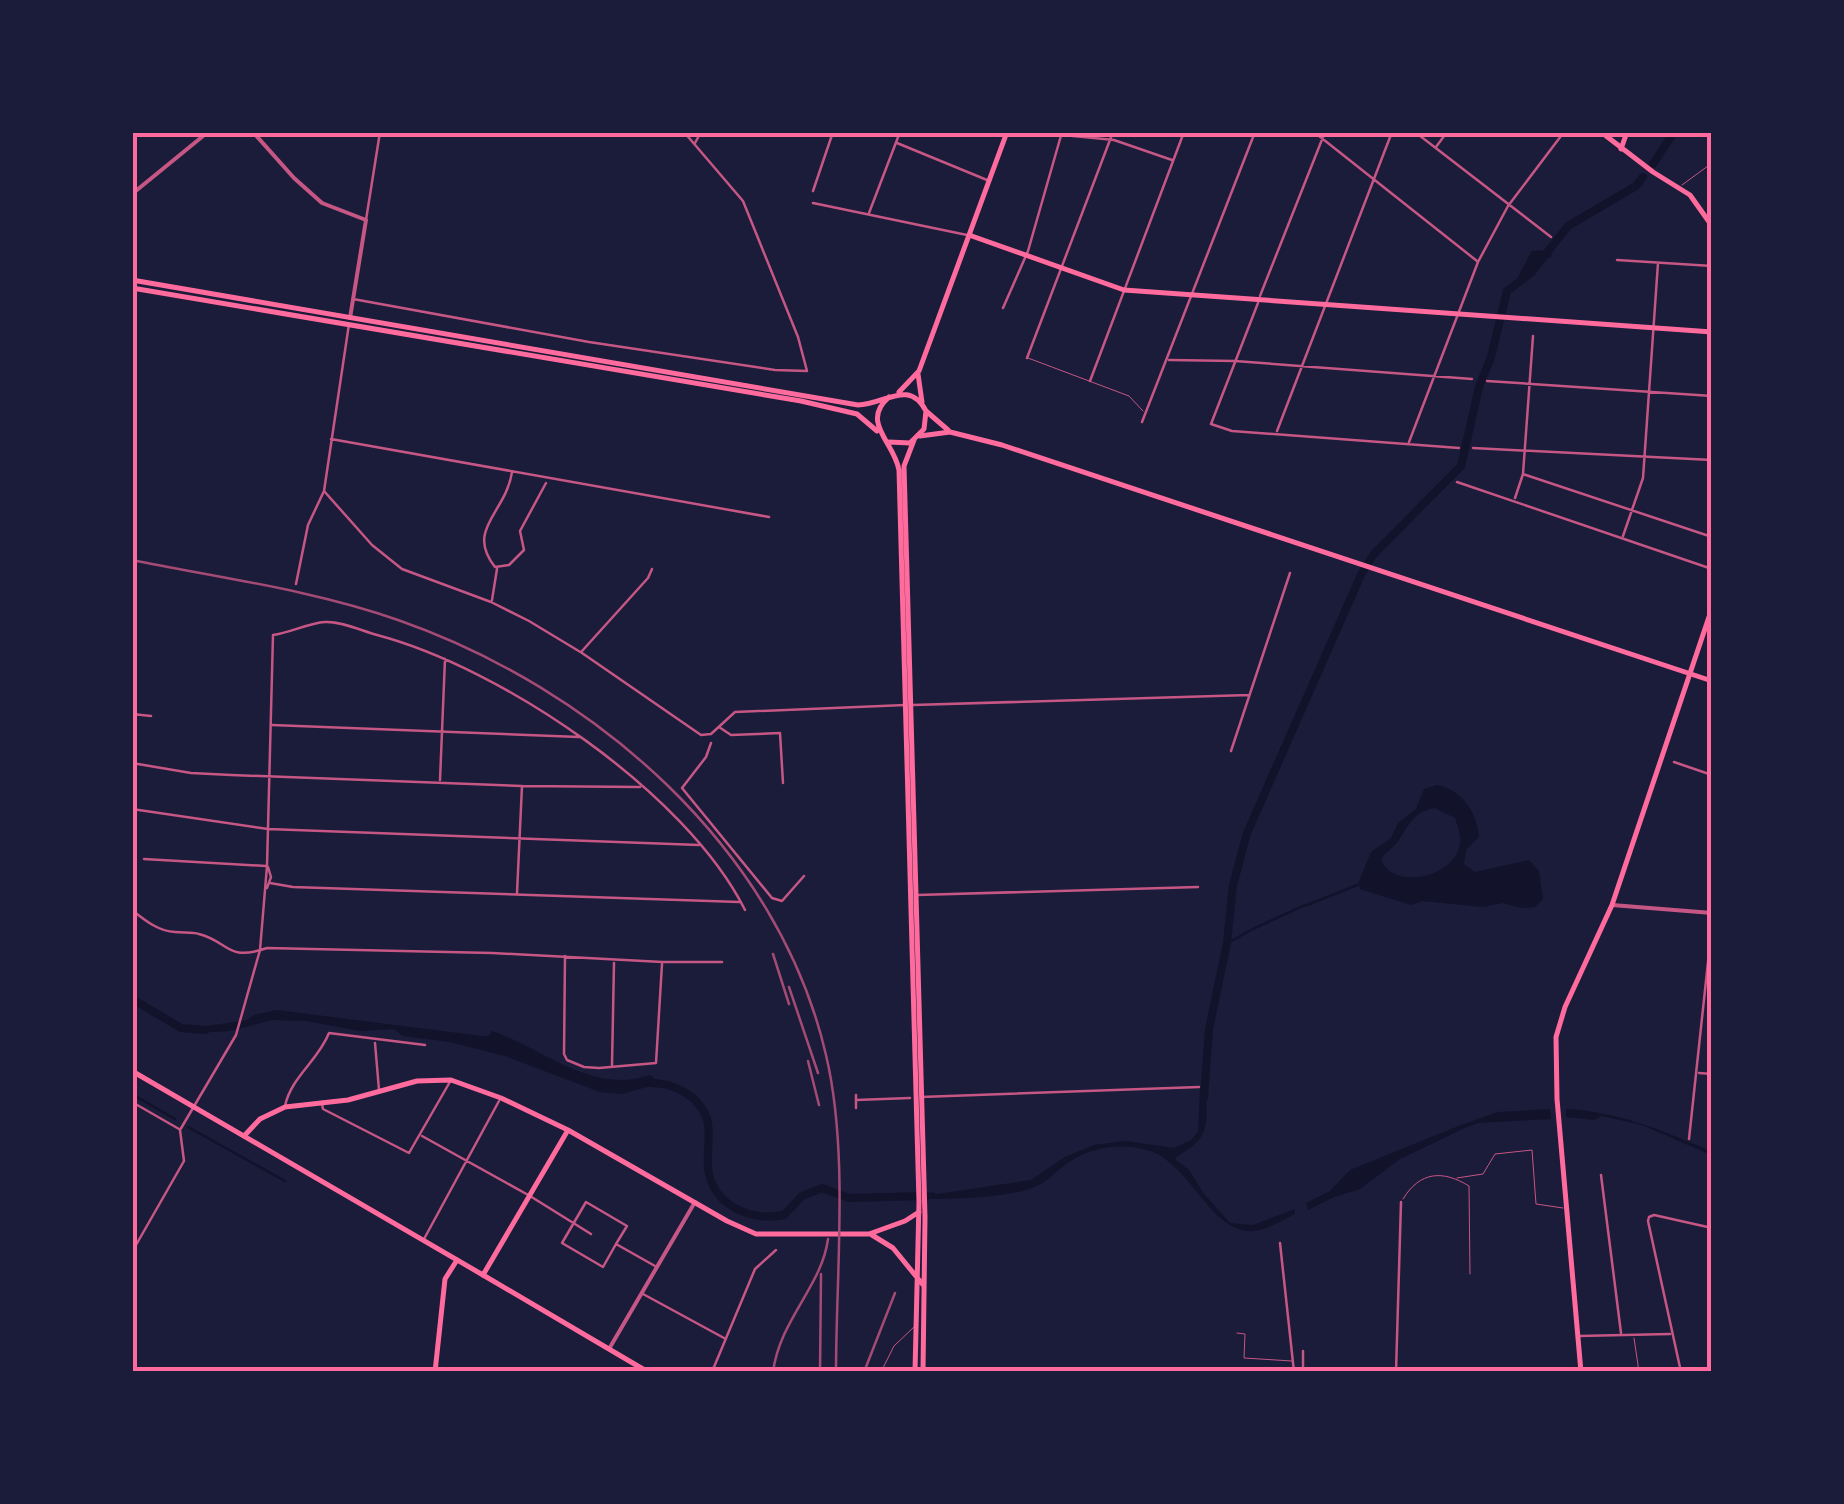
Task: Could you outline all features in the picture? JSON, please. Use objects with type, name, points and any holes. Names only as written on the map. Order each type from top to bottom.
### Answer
[{"type":"main road","points":[[132,284],[858,406],[873,404],[908,385],[918,371],[1008,132]]},
{"type":"main road","points":[[1601,132],[1690,195],[1712,226]]},
{"type":"main road","points":[[1622,149],[1627,132]]},
{"type":"main road","points":[[968,235],[1124,290],[1712,332]]},
{"type":"main road","points":[[350,321],[857,414],[887,441],[898,470],[924,1286],[923,1372]]},
{"type":"main road","points":[[907,705],[904,466],[926,423],[918,371]]},
{"type":"main road","points":[[880,433],[877,414],[893,395],[910,394],[950,432]]},
{"type":"main road","points":[[887,441],[905,445],[916,438],[950,432],[1077,468],[1712,681]]},
{"type":"main road","points":[[1582,1372],[1557,1099],[1558,1029],[1612,905],[1712,608]]},
{"type":"main road","points":[[913,895],[925,1097],[921,1187]]},
{"type":"main road","points":[[132,1071],[648,1372]]},
{"type":"main road","points":[[244,1136],[260,1119],[285,1107],[417,1082],[451,1080],[501,1098],[568,1130],[756,1234],[869,1234],[918,1213]]},
{"type":"main road","points":[[483,1275],[568,1130]]},
{"type":"main road","points":[[915,1372],[921,1204]]},
{"type":"main road","points":[[869,1234],[888,1244],[924,1286]]},
{"type":"main road","points":[[435,1372],[445,1279],[456,1260]]},
{"type":"street","points":[[132,194],[208,132]]},
{"type":"street","points":[[253,132],[294,178],[322,202],[366,220]]},
{"type":"street","points":[[296,584],[308,525],[324,491],[380,132]]},
{"type":"street","points":[[353,299],[603,344],[775,370],[808,370],[743,201],[684,132]]},
{"type":"street","points":[[694,144],[701,132]]},
{"type":"street","points":[[813,191],[833,132]]},
{"type":"street","points":[[869,214],[900,132]]},
{"type":"street","points":[[1032,132],[1110,140],[1173,160]]},
{"type":"street","points":[[1027,358],[1113,132]]},
{"type":"street","points":[[1090,382],[1184,132]]},
{"type":"street","points":[[1142,422],[1255,132]]},
{"type":"street","points":[[1314,132],[1478,262]]},
{"type":"street","points":[[1325,132],[1211,424],[1232,431],[1459,448]]},
{"type":"street","points":[[1276,432],[1392,132]]},
{"type":"street","points":[[1415,132],[1551,237]]},
{"type":"street","points":[[1435,148],[1447,132]]},
{"type":"street","points":[[1409,443],[1478,262],[1508,206],[1564,132]]},
{"type":"street","points":[[1003,308],[1026,255],[1062,135]]},
{"type":"street","points":[[897,143],[988,180]]},
{"type":"street","points":[[813,203],[968,235]]},
{"type":"street","points":[[1617,260],[1712,266]]},
{"type":"street","points":[[1623,536],[1643,478],[1658,263]]},
{"type":"street","points":[[1515,500],[1523,474],[1533,336]]},
{"type":"street","points":[[1167,360],[1235,361],[1472,379]]},
{"type":"street","points":[[1486,381],[1712,396]]},
{"type":"street","points":[[331,438],[769,518]]},
{"type":"street","points":[[1473,448],[1712,460]]},
{"type":"street","points":[[492,602],[497,567],[483,549],[482,536],[506,496],[512,471]]},
{"type":"street","points":[[1523,474],[1712,537]]},
{"type":"street","points":[[1457,482],[1712,568]]},
{"type":"street","points":[[497,567],[509,565],[524,550],[520,531],[546,483]]},
{"type":"street","points":[[324,491],[372,545],[402,570],[492,602],[582,653],[701,735],[711,734],[734,712],[1250,695]]},
{"type":"street","points":[[582,653],[652,569]]},
{"type":"street","points":[[1232,751],[1290,573]]},
{"type":"street","points":[[132,1252],[184,1161],[180,1130],[236,1035],[260,950],[267,866],[273,635],[327,622],[404,642],[514,692],[580,737],[642,787],[699,844],[745,910]]},
{"type":"street","points":[[440,782],[445,659]]},
{"type":"street","points":[[132,714],[151,716]]},
{"type":"street","points":[[270,725],[580,737]]},
{"type":"street","points":[[719,726],[731,734],[780,734],[784,783]]},
{"type":"street","points":[[710,743],[706,757],[682,788],[772,898],[782,900],[804,876]]},
{"type":"street","points":[[1674,762],[1712,774]]},
{"type":"street","points":[[132,763],[190,772],[268,776],[642,787]]},
{"type":"street","points":[[517,895],[522,786]]},
{"type":"street","points":[[132,809],[268,828],[699,844]]},
{"type":"street","points":[[144,859],[267,866]]},
{"type":"street","points":[[266,890],[270,884],[267,866]]},
{"type":"street","points":[[270,884],[741,902]]},
{"type":"street","points":[[913,895],[1198,887]]},
{"type":"street","points":[[1612,905],[1712,913]]},
{"type":"street","points":[[132,910],[154,926],[169,932],[200,934],[228,951],[722,962]]},
{"type":"street","points":[[1689,1139],[1712,925]]},
{"type":"street","points":[[565,956],[566,1058],[584,1067],[656,1062],[662,962]]},
{"type":"street","points":[[612,1066],[614,961]]},
{"type":"street","points":[[285,1107],[289,1090],[324,1046],[329,1033],[425,1046]]},
{"type":"street","points":[[374,1040],[380,1091]]},
{"type":"street","points":[[1697,1072],[1712,1074]]},
{"type":"street","points":[[322,1103],[323,1109],[404,1152],[412,1151],[451,1080]]},
{"type":"street","points":[[925,1097],[1199,1087]]},
{"type":"street","points":[[423,1240],[501,1098]]},
{"type":"street","points":[[856,1108],[856,1098],[910,1098]]},
{"type":"street","points":[[132,1102],[180,1130]]},
{"type":"street","points":[[422,1136],[590,1234]]},
{"type":"street","points":[[1601,1175],[1621,1334]]},
{"type":"street","points":[[586,1202],[627,1226],[616,1244],[603,1267],[562,1243],[586,1202]]},
{"type":"street","points":[[609,1348],[696,1202]]},
{"type":"street","points":[[1396,1372],[1401,1202]]},
{"type":"street","points":[[1681,1372],[1649,1216],[1712,1228]]},
{"type":"street","points":[[1280,1243],[1294,1372]]},
{"type":"street","points":[[616,1244],[656,1267]]},
{"type":"street","points":[[708,1372],[714,1367],[756,1269],[776,1250]]},
{"type":"street","points":[[641,1292],[725,1339]]},
{"type":"street","points":[[1577,1336],[1672,1334]]},
{"type":"street","points":[[1302,1351],[1303,1372]]},
{"type":"lane","points":[[1680,188],[1712,162]]},
{"type":"lane","points":[[1027,358],[1129,396],[1146,412]]},
{"type":"lane","points":[[1456,1178],[1483,1174],[1496,1154],[1533,1150],[1536,1204],[1566,1209]]},
{"type":"lane","points":[[1401,1202],[1426,1175],[1456,1178],[1469,1186],[1470,1274]]},
{"type":"lane","points":[[880,1372],[894,1346],[916,1325]]},
{"type":"lane","points":[[1237,1333],[1245,1334],[1244,1358],[1292,1360]]},
{"type":"lane","points":[[1634,1335],[1639,1372]]},
{"type":"shaded area","points":[[1437,785],[1446,788],[1461,797],[1471,811],[1479,837],[1466,850],[1464,864],[1475,872],[1529,860],[1539,871],[1543,899],[1535,907],[1520,908],[1503,903],[1483,907],[1423,901],[1411,905],[1360,889],[1359,881],[1371,852],[1391,838],[1398,823],[1416,809],[1424,789]],"holes":[[[1435,808],[1455,818],[1460,842],[1448,864],[1424,876],[1398,875],[1387,869],[1381,859],[1417,815]]]},
{"type":"shaded area","points":[[277,1010],[481,1036],[489,1036],[492,1031],[588,1075],[628,1080],[650,1075],[661,1083],[622,1094],[600,1092],[505,1056],[450,1042],[403,1036],[394,1029],[360,1031],[306,1021],[272,1020],[230,1031],[196,1033],[201,1027],[247,1020]]},
{"type":"shaded area","points":[[1200,1090],[1206,1090],[1204,1130],[1176,1160],[1189,1170],[1230,1223],[1253,1225],[1295,1209],[1295,1214],[1264,1229],[1243,1230],[1229,1224],[1215,1213],[1163,1157],[1125,1147],[1102,1148],[1080,1156],[1027,1190],[985,1197],[931,1199],[931,1192],[1031,1180],[1065,1157],[1094,1145],[1126,1141],[1174,1148],[1198,1132]]},
{"type":"shaded area","points":[[1550,1109],[1551,1119],[1478,1123],[1465,1128],[1400,1159],[1360,1189],[1308,1210],[1306,1203],[1330,1191],[1350,1170],[1498,1112]]},
{"type":"shaded area","points":[[1566,1109],[1638,1123],[1706,1149],[1711,1155],[1642,1125],[1601,1116],[1595,1120],[1566,1117]]},
{"type":"waterway","points":[[1653,164],[1674,132]]},
{"type":"waterway","points":[[1204,1097],[1209,1029],[1227,943],[1233,885],[1247,833],[1361,575],[1373,555],[1461,466],[1507,291],[1531,273],[1568,226],[1636,186],[1643,177]]},
{"type":"waterway","points":[[1522,278],[1534,255],[1548,254]]},
{"type":"waterway","points":[[1307,905],[1360,884]]},
{"type":"waterway","points":[[1253,929],[1305,905]]},
{"type":"waterway","points":[[1240,936],[1251,930]]},
{"type":"waterway","points":[[1227,943],[1239,937]]},
{"type":"waterway","points":[[132,999],[181,1028],[205,1030]]},
{"type":"waterway","points":[[651,1083],[668,1085],[698,1103],[707,1119],[713,1186],[738,1210],[760,1216],[784,1215],[802,1196],[822,1188],[849,1198],[927,1196]]},
{"type":"waterway","points":[[132,1094],[175,1119]]},
{"type":"waterway","points":[[188,1127],[285,1181]]},
{"type":"railway","points":[[132,560],[333,600],[398,620],[470,650],[540,687],[606,733],[667,785],[721,844],[766,909],[802,979],[826,1055],[839,1172],[836,1372]]},
{"type":"railway","points":[[773,954],[789,1004]]},
{"type":"railway","points":[[789,987],[818,1073]]},
{"type":"railway","points":[[808,1061],[819,1105]]},
{"type":"railway","points":[[773,1372],[784,1335],[818,1272],[828,1239]]},
{"type":"railway","points":[[820,1372],[821,1274]]},
{"type":"railway","points":[[864,1372],[895,1293]]}]
